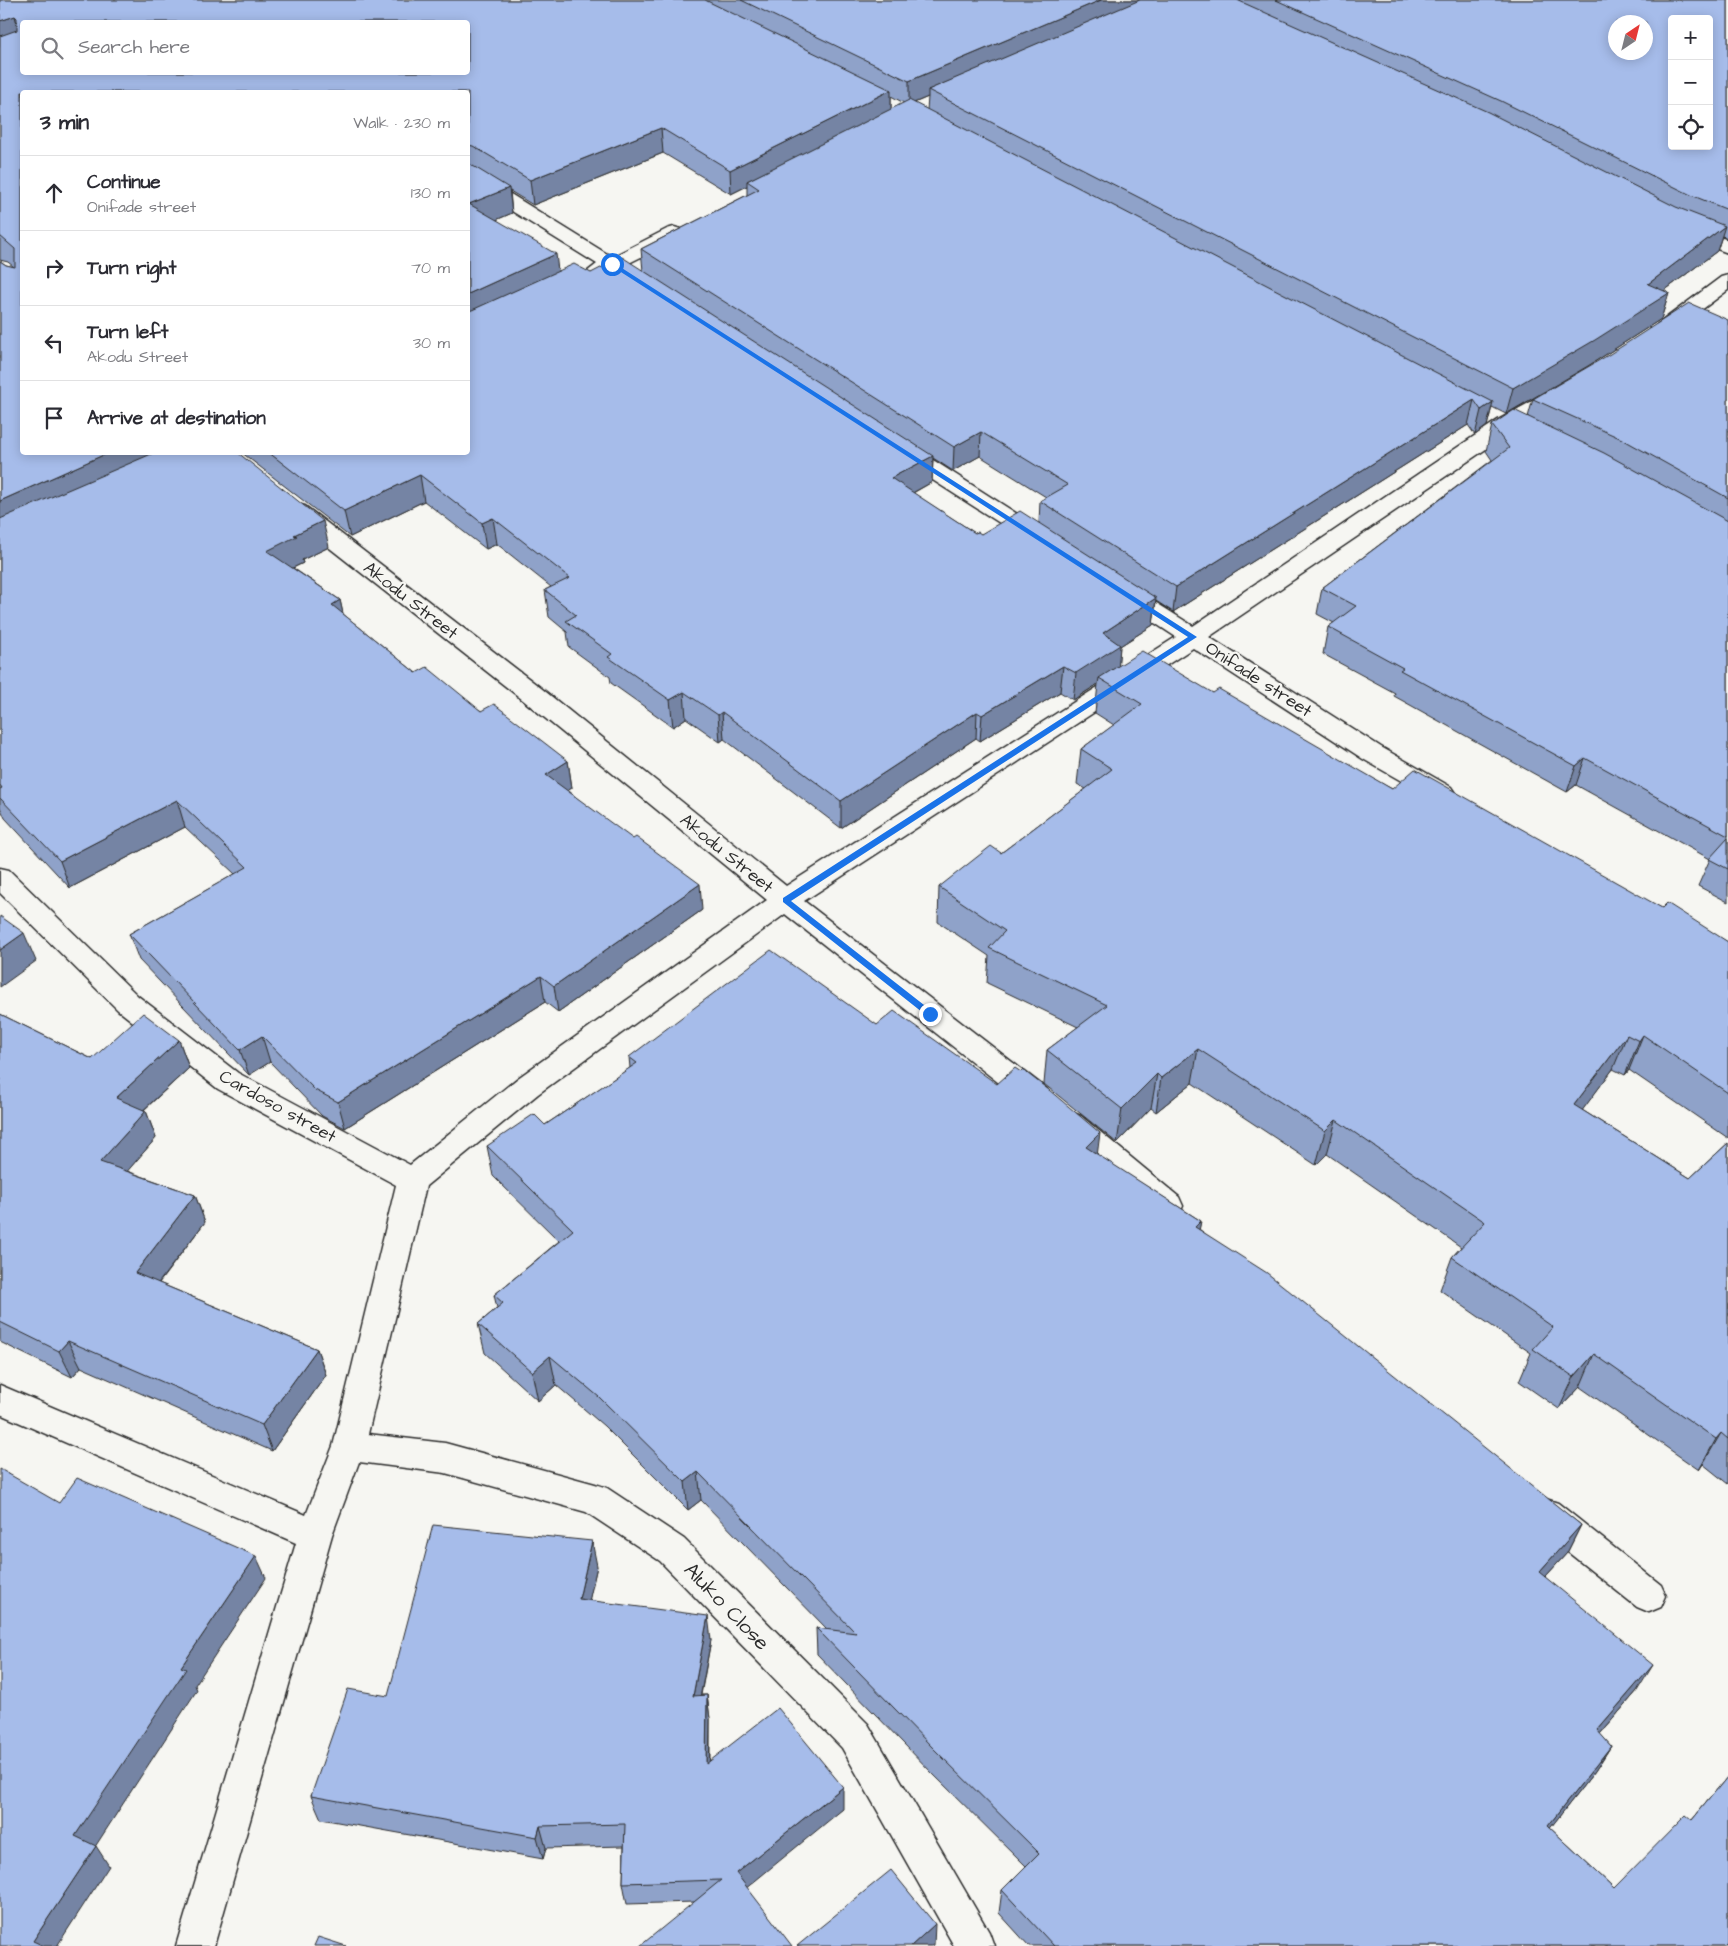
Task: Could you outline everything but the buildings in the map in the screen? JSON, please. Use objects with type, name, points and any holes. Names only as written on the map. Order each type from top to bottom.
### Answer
[{"type":"street","points":[[470,177],[662,296]]},
{"type":"street","points":[[1668,222],[1728,247]]},
{"type":"street","points":[[585,277],[691,224]]},
{"type":"street","points":[[1652,336],[1686,314],[1728,281]]},
{"type":"street","points":[[195,1946],[315,1535],[349,1446],[412,1180],[528,1086],[786,900],[1193,637],[1506,425],[1578,384]]},
{"type":"street","points":[[886,440],[1060,552]]},
{"type":"street","name":"Akodu Street","points":[[277,495],[532,694],[786,900],[1056,1112],[1191,1225]]},
{"type":"street","name":"Onifade street","points":[[1102,579],[1372,752],[1458,802]]},
{"type":"street","name":"Cardoso street","points":[[0,877],[128,1003],[228,1081],[412,1180]]},
{"type":"street","points":[[0,1400],[315,1535]]},
{"type":"street","name":"Aluko Close","points":[[349,1446],[445,1458],[595,1498],[672,1550],[854,1736],[974,1946]]},
{"type":"street","points":[[1526,1497],[1649,1596]]},
{"type":"route","points":[[612,264],[1193,637],[786,900],[930,1014]]}]
